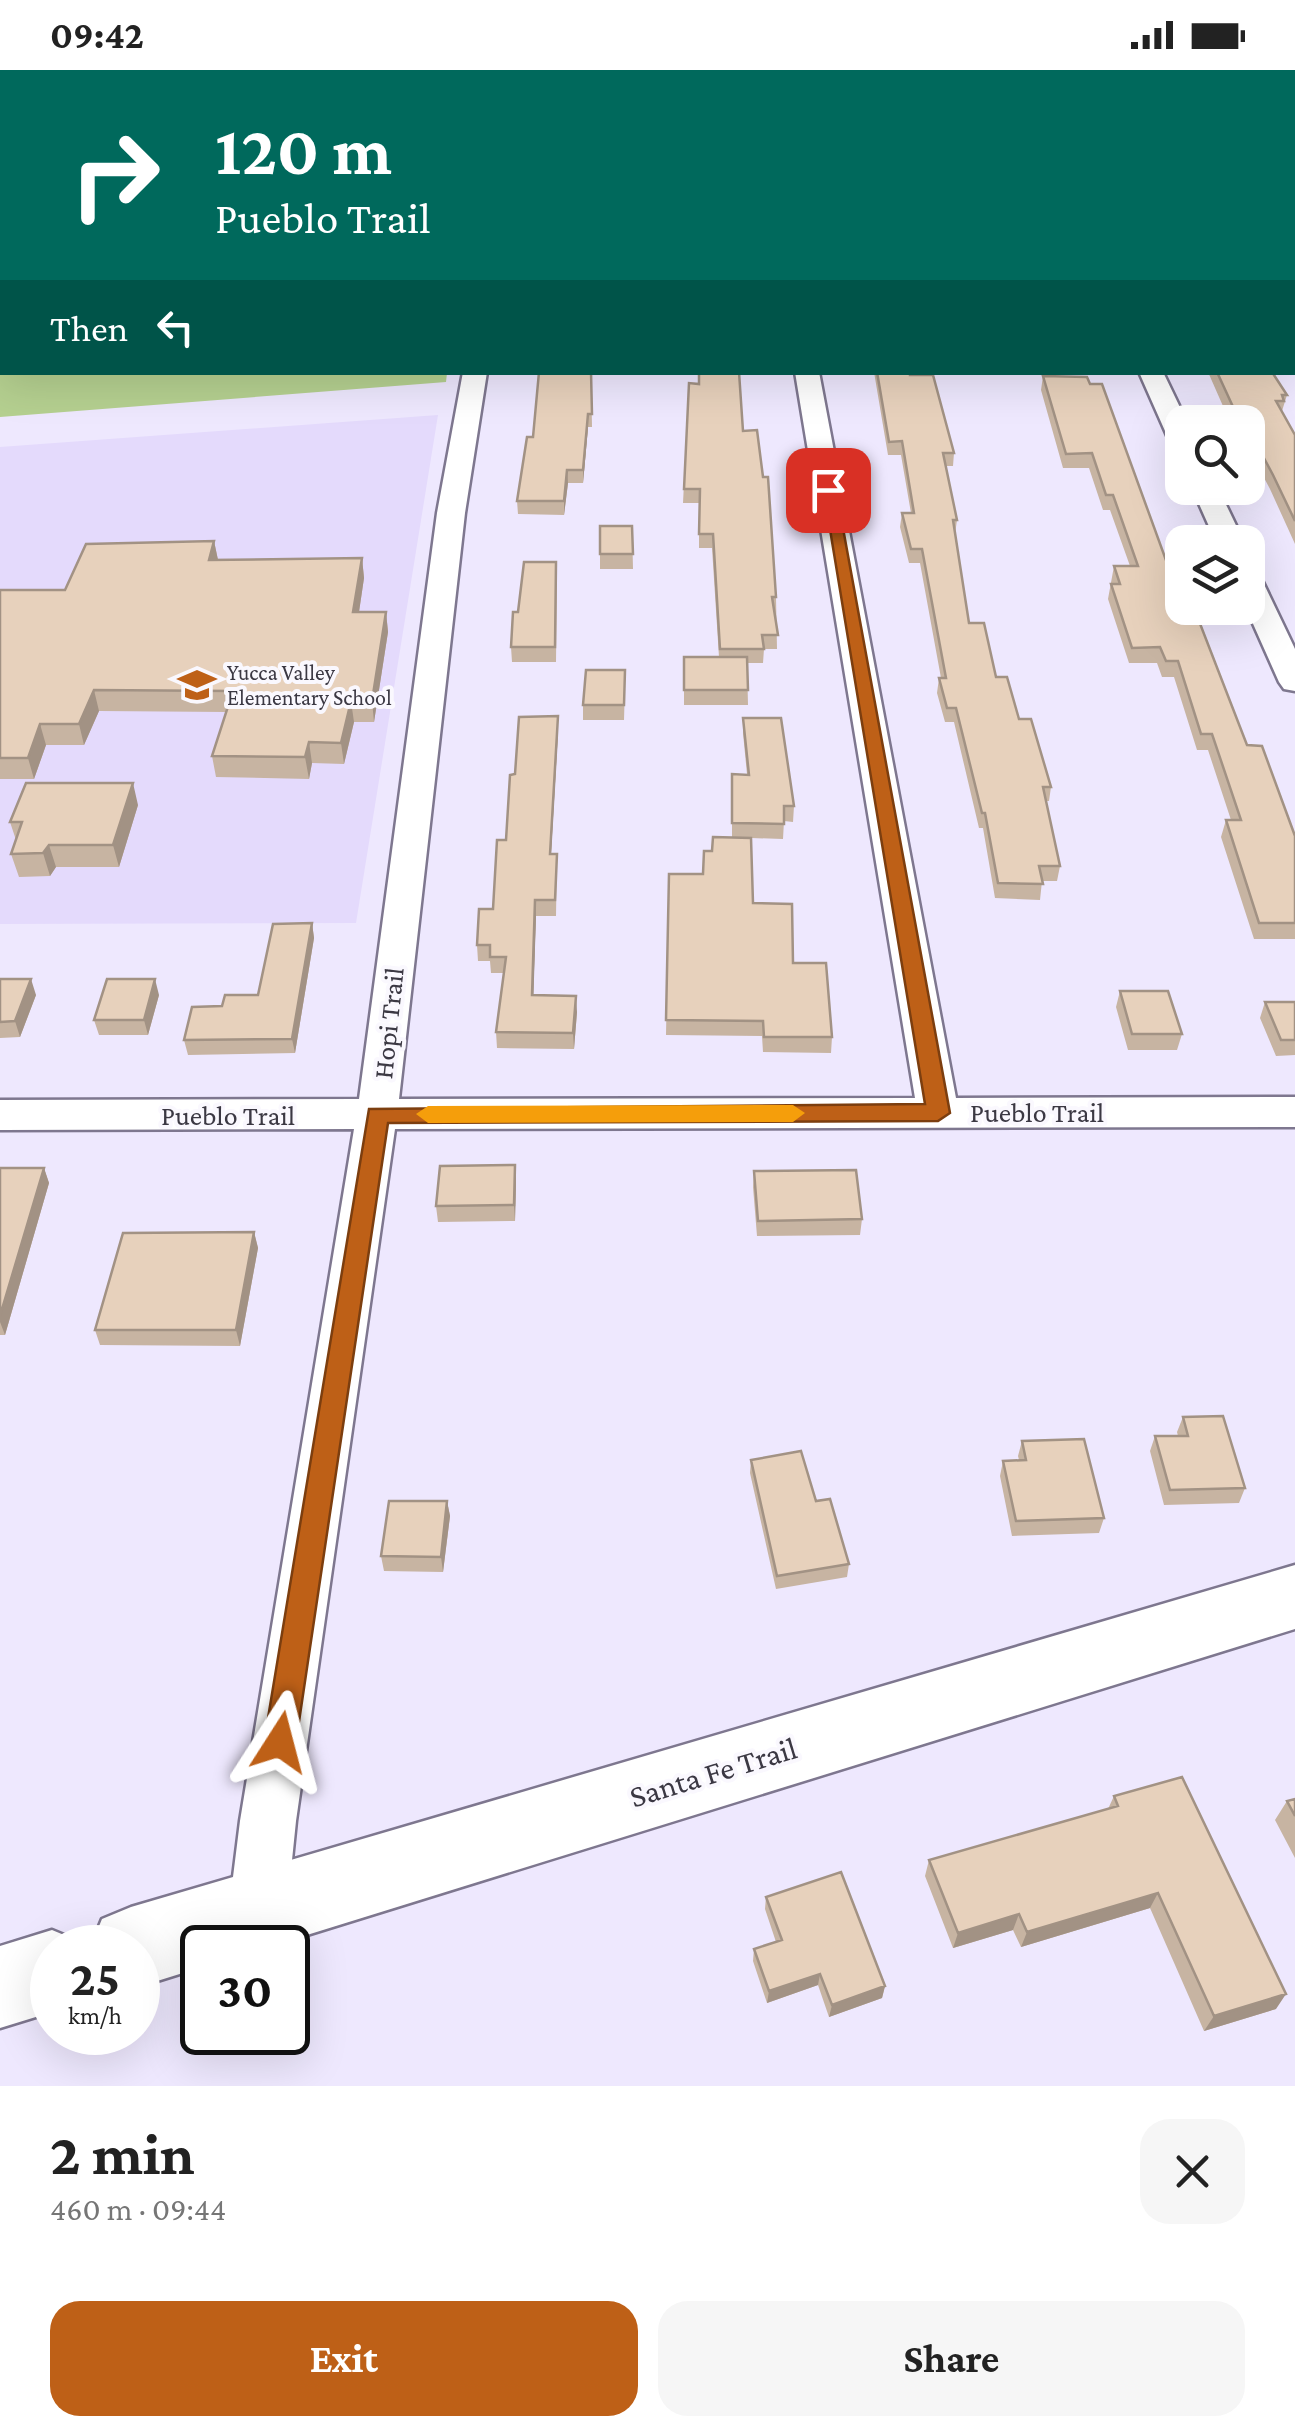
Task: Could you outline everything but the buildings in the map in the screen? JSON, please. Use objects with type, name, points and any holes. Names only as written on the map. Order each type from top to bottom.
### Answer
[{"type":"street","points":[[0,70],[35,70]]},
{"type":"street","name":"Hopi Trail","points":[[258,1909],[268,1821],[378,1114],[452,512],[475,375]]},
{"type":"street","points":[[808,375],[938,1113]]},
{"type":"street","points":[[1152,375],[1166,405]]},
{"type":"street","points":[[1265,617],[1295,682]]},
{"type":"street","name":"Pueblo Trail","points":[[0,1115],[1295,1112]]},
{"type":"street","name":"Santa Fe Trail","points":[[160,1939],[1295,1597]]},
{"type":"street","points":[[0,1987],[30,1978]]},
{"type":"shaded area","name":"Yucca Valley Elementary School","points":[[438,415],[356,923],[0,924],[0,447]]},
{"type":"green space","points":[[0,375],[447,375],[446,382],[0,417]]},
{"type":"slow traffic","points":[[428,1114],[793,1113]]},
{"type":"place","name":"Yucca Valley Elementary School","points":[[197,685]]},
{"type":"route","points":[[280,1742],[378,1114],[938,1113],[828,490]]}]
